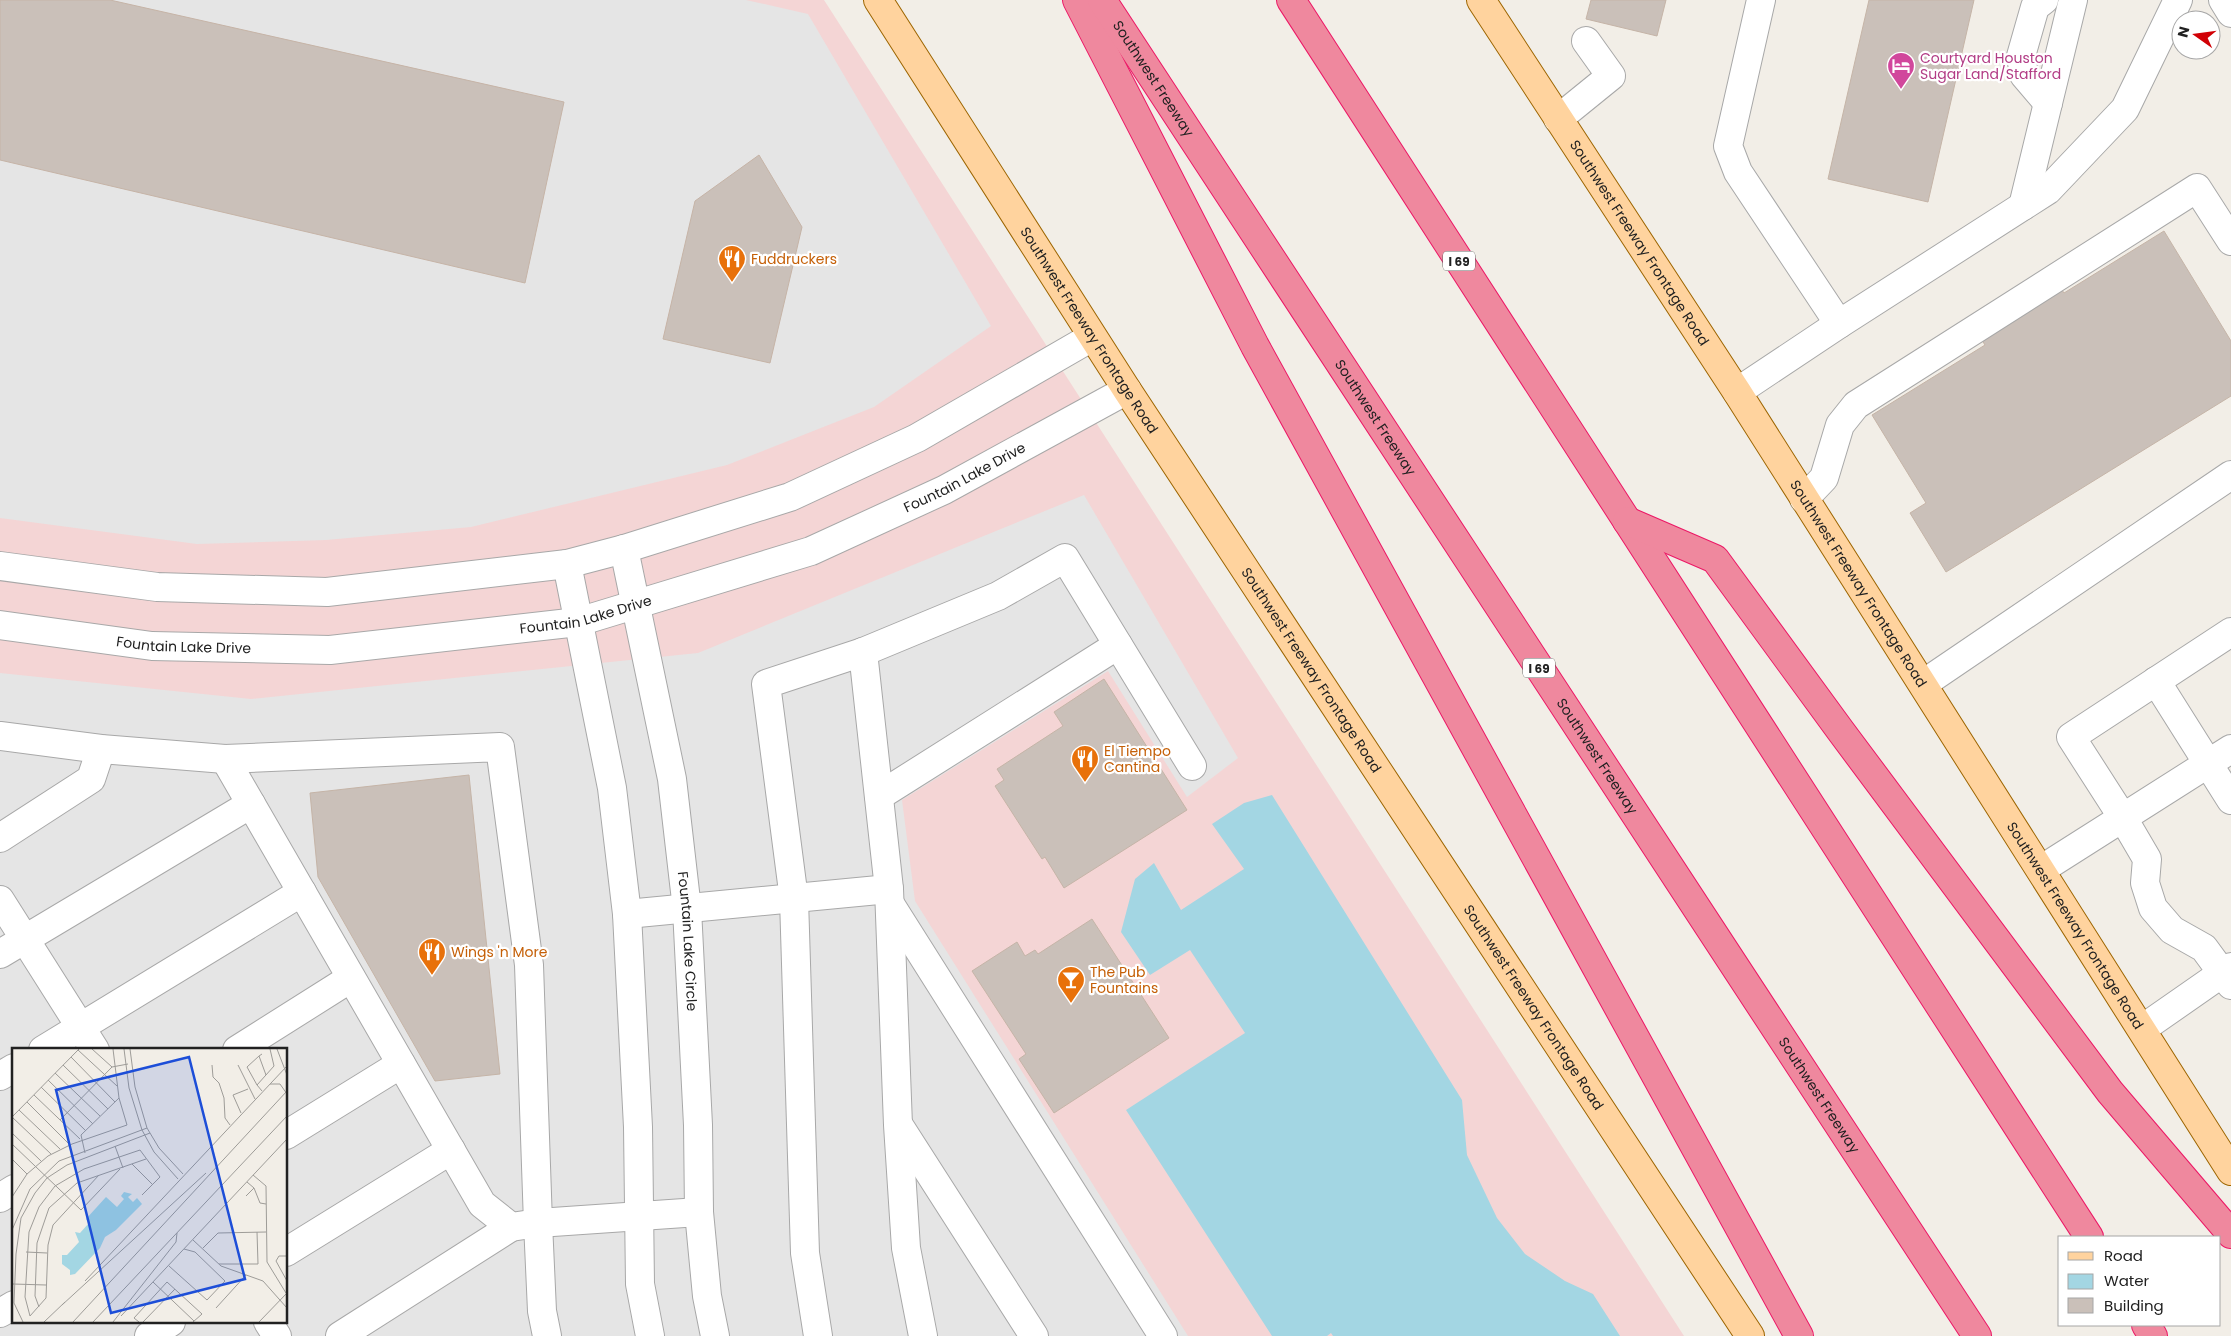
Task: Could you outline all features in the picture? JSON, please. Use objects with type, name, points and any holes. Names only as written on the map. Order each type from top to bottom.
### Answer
[{"type":"highway","points":[[1077,0],[1255,346],[1799,1336]]},
{"type":"highway","name":"Southwest Freeway","points":[[1102,0],[1977,1336]]},
{"type":"highway","name":"I 69","points":[[1291,0],[2089,1236]]},
{"type":"highway","points":[[1628,521],[1715,559],[2110,1092],[2231,1234]]},
{"type":"main road","name":"Southwest Freeway Frontage Road","points":[[878,0],[1092,337],[1750,1336]]},
{"type":"main road","name":"Southwest Freeway Frontage Road","points":[[1481,0],[1738,392],[2042,869],[2231,1171]]},
{"type":"street","points":[[1761,0],[1728,146],[1738,172],[1839,324]]},
{"type":"street","points":[[2044,0],[2035,7],[2021,56],[2024,75],[2048,103]]},
{"type":"street","points":[[2023,206],[2073,0]]},
{"type":"street","points":[[1738,392],[1839,324],[2048,190],[2125,109],[2178,0]]},
{"type":"street","points":[[2223,0],[2231,14]]},
{"type":"street","points":[[1558,119],[1611,76],[1586,41]]},
{"type":"street","points":[[1804,498],[1824,478],[1840,425],[1856,405],[2198,188],[2231,242]]},
{"type":"street","points":[[0,566],[156,587],[327,592],[567,564],[624,549],[790,497],[917,438],[1092,337]]},
{"type":"street","name":"Fountain Lake Drive","points":[[0,625],[152,646],[330,650],[578,622],[811,551],[944,490],[1127,390]]},
{"type":"street","points":[[1923,684],[2231,475]]},
{"type":"street","name":"Fountain Lake Circle","points":[[624,549],[637,603],[672,778],[687,909],[698,1125],[699,1212],[707,1296],[715,1336]]},
{"type":"street","points":[[818,1336],[805,1252],[794,899],[766,684],[863,652],[998,596],[1065,558],[1192,766]]},
{"type":"street","points":[[567,564],[612,788],[627,914],[638,1127],[640,1284],[650,1336]]},
{"type":"street","points":[[2142,1028],[2228,975],[2204,948],[2172,930],[2153,908],[2145,883],[2147,859],[2071,737],[2231,632]]},
{"type":"street","points":[[879,796],[1118,644]]},
{"type":"street","points":[[863,652],[889,896],[898,1125],[906,1248],[923,1336]]},
{"type":"street","points":[[2156,681],[2231,800]]},
{"type":"street","points":[[0,736],[101,749],[225,760],[500,747],[529,965],[538,1223],[545,1335]]},
{"type":"street","points":[[0,838],[91,780],[101,749]]},
{"type":"street","points":[[2042,869],[2231,749]]},
{"type":"street","points":[[225,760],[482,1204],[511,1227]]},
{"type":"street","points":[[0,954],[251,804]]},
{"type":"street","points":[[46,1048],[302,892]]},
{"type":"street","points":[[627,914],[794,899],[889,896]]},
{"type":"street","points":[[889,896],[1163,1336]]},
{"type":"street","points":[[0,900],[94,1048]]},
{"type":"street","points":[[240,1048],[352,978]]},
{"type":"street","points":[[288,1135],[401,1064]]},
{"type":"street","points":[[0,1076],[12,1069]]},
{"type":"street","points":[[898,1125],[1034,1336]]},
{"type":"street","points":[[288,1251],[451,1150]]},
{"type":"street","points":[[0,1198],[12,1190]]},
{"type":"street","points":[[340,1336],[511,1227],[538,1223],[699,1212]]},
{"type":"street","points":[[0,1313],[12,1306]]},
{"type":"street","points":[[149,1336],[168,1324]]},
{"type":"street","points":[[269,1324],[277,1336]]},
{"type":"shaded area","points":[[0,0],[824,0],[1684,1336],[0,1336]]},
{"type":"shaded area","points":[[110,0],[746,0],[808,14],[991,326],[874,407],[727,465],[471,527],[326,540],[197,544],[0,518],[0,160],[525,283],[564,102]],"holes":[[[759,155],[802,227],[770,363],[663,338],[695,201]]]},
{"type":"shaded area","points":[[1084,495],[1238,758],[1187,797],[1108,671],[902,800],[915,901],[1188,1336],[0,1336],[0,673],[251,699],[698,653]]},
{"type":"water","points":[[1272,795],[1462,1100],[1467,1155],[1497,1218],[1525,1254],[1565,1281],[1593,1294],[1620,1336],[1333,1336],[1331,1333],[1327,1336],[1272,1336],[1126,1110],[1245,1033],[1190,950],[1150,975],[1121,932],[1135,879],[1154,863],[1181,910],[1244,869],[1212,824],[1244,803]]},
{"type":"building","points":[[0,0],[110,0],[564,102],[525,283],[0,160]]},
{"type":"building","points":[[1591,0],[1666,0],[1657,36],[1586,19]]},
{"type":"building","name":"Courtyard Houston Sugar Land/Stafford","points":[[1869,0],[1974,0],[1928,202],[1828,179]]},
{"type":"building","name":"Fuddruckers","points":[[759,155],[802,227],[770,363],[663,339],[695,201]]},
{"type":"building","points":[[2164,231],[2231,341],[2231,396],[1946,572],[1910,513],[1926,503],[1872,415],[1985,345],[1978,334],[2058,284],[2064,293]]},
{"type":"building","name":"El Tiempo Cantina","points":[[1104,679],[1187,810],[1064,888],[1045,857],[1042,859],[995,786],[1004,780],[997,769],[1063,726],[1054,712]]},
{"type":"building","name":"Wings 'n More","points":[[469,775],[500,1074],[435,1081],[318,877],[310,793]]},
{"type":"building","name":"The Pub Fountains","points":[[1092,919],[1169,1038],[1054,1113],[1019,1059],[1026,1054],[972,971],[1017,942],[1025,956],[1035,950],[1038,954]]},
{"type":"place","name":"Courtyard Houston Sugar Land/Stafford","points":[[1901,90]]},
{"type":"place","name":"Fuddruckers","points":[[732,283]]},
{"type":"place","name":"El Tiempo Cantina","points":[[1085,783]]},
{"type":"place","name":"Wings 'n More","points":[[432,976]]},
{"type":"place","name":"The Pub Fountains","points":[[1071,1004]]}]
